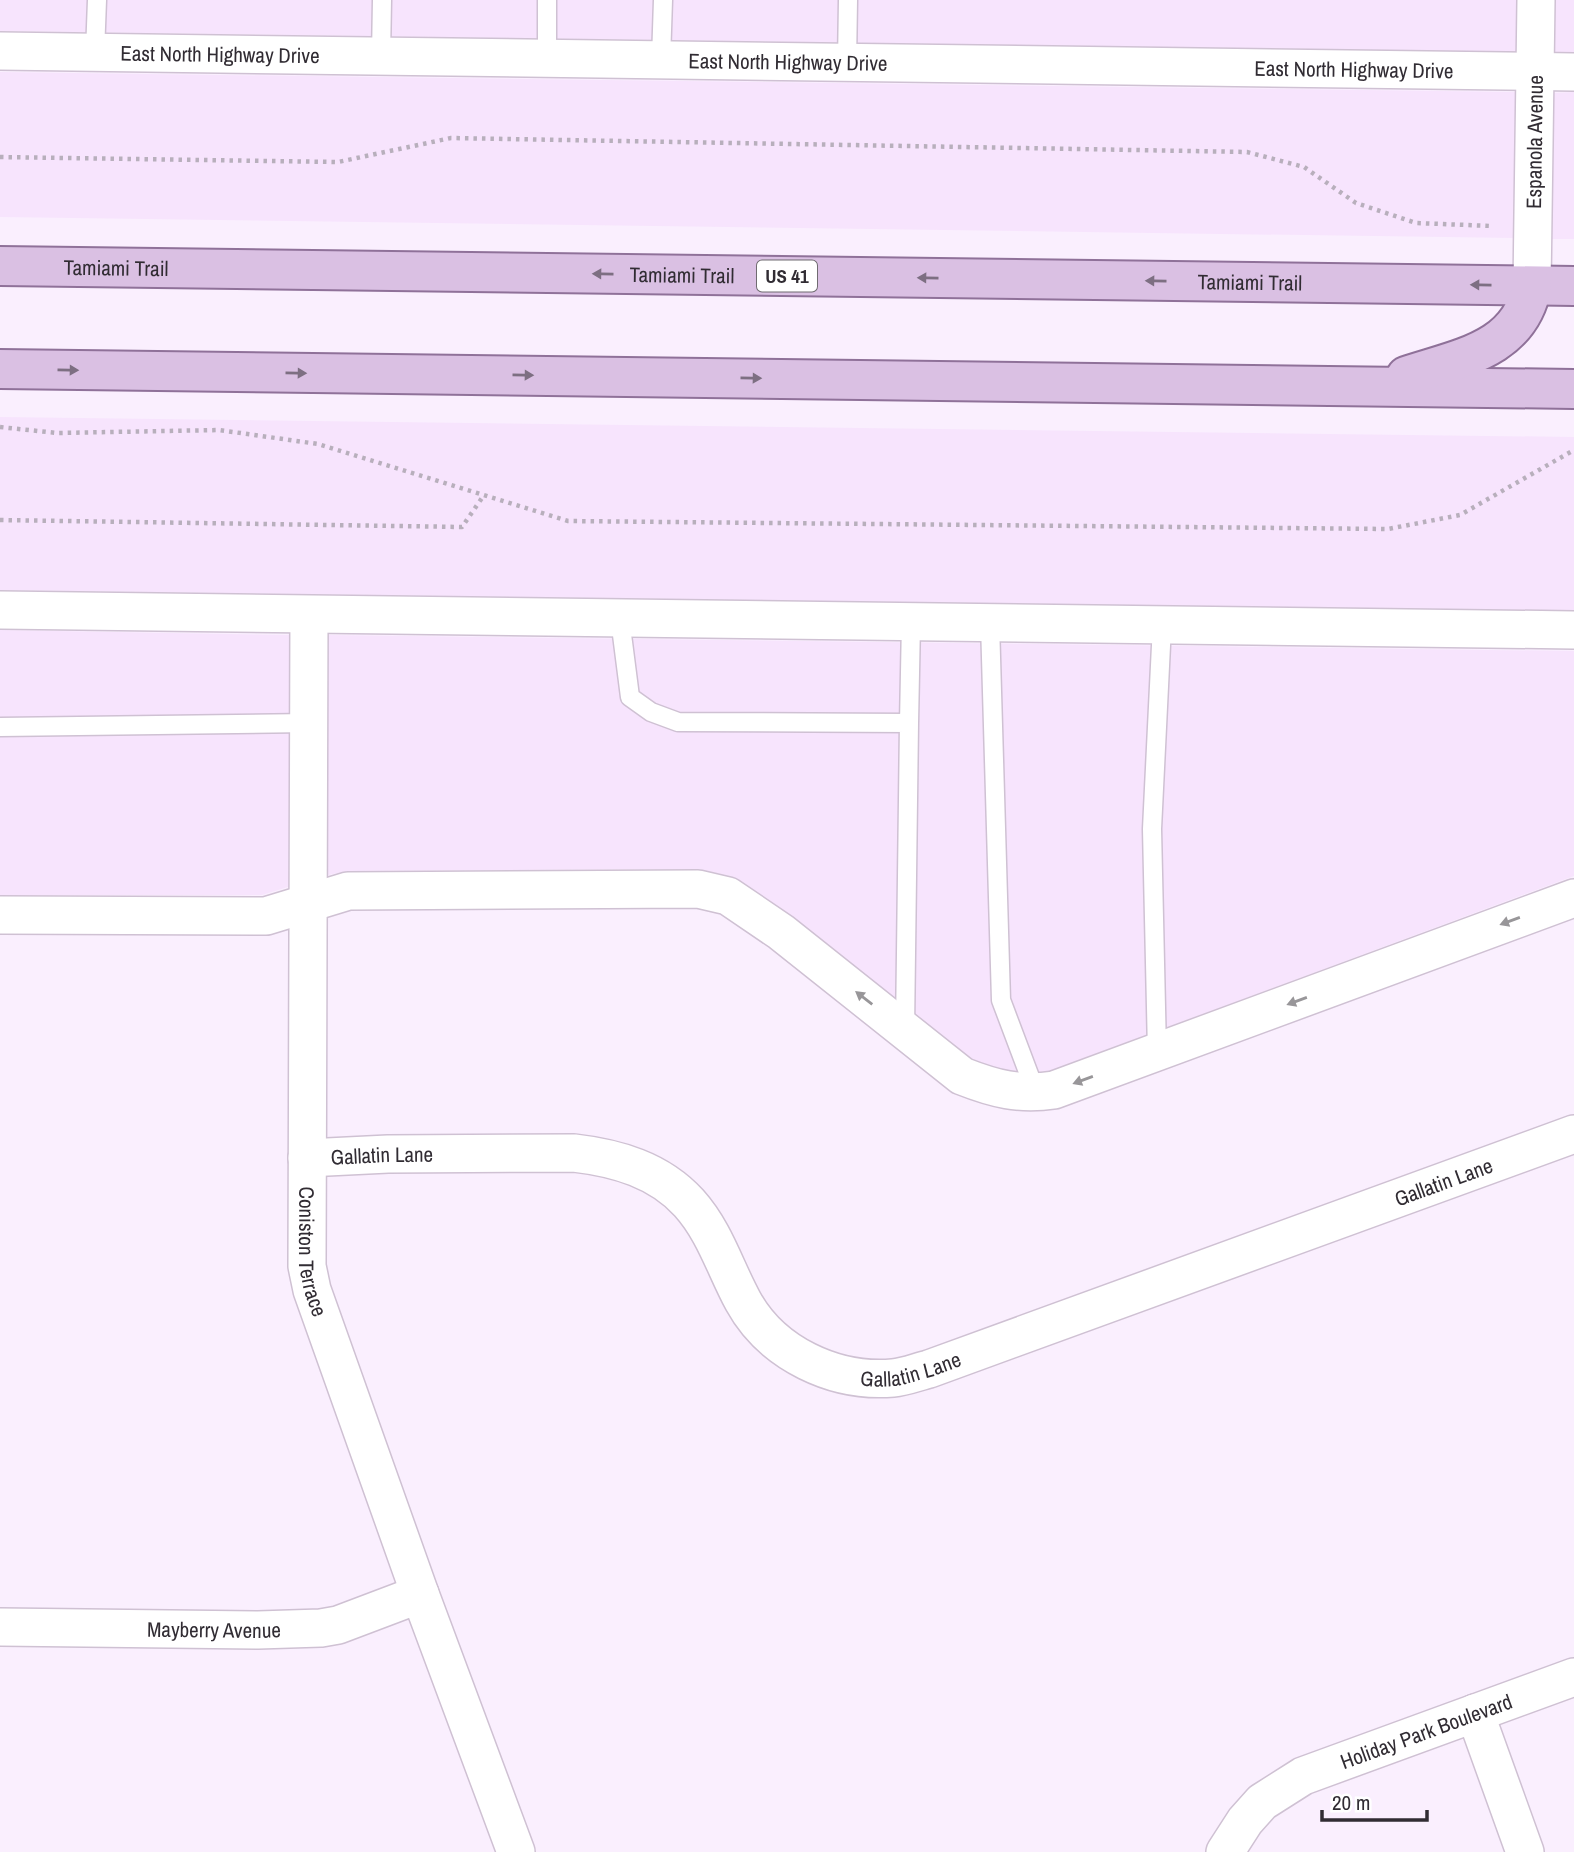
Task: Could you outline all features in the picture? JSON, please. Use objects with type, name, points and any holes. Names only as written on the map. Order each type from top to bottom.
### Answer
[{"type":"main road","name":"Tamiami Trail","points":[[0,266],[1574,286]]},
{"type":"main road","points":[[1374,386],[1475,354],[1514,330],[1528,310],[1532,286]]},
{"type":"main road","points":[[0,369],[1574,389]]},
{"type":"street","name":"Espanola Avenue","points":[[1532,286],[1536,0]]},
{"type":"street","name":"East North Highway Drive","points":[[0,51],[1574,72]]},
{"type":"street","points":[[0,610],[1574,630]]},
{"type":"street","name":"Coniston Terrace","points":[[309,615],[307,1266],[312,1290],[420,1594],[516,1852]]},
{"type":"street","points":[[0,915],[266,916],[348,891],[698,889],[728,896],[781,932],[962,1076],[997,1090],[1036,1093],[1054,1090],[1574,898]]},
{"type":"street","name":"Gallatin Lane","points":[[307,1158],[388,1154],[574,1153],[604,1156],[634,1165],[671,1187],[709,1228],[744,1303],[780,1344],[802,1359],[830,1371],[859,1378],[895,1378],[929,1369],[1574,1135]]},
{"type":"street","name":"Mayberry Avenue","points":[[0,1627],[258,1630],[321,1628],[338,1625],[420,1594]]},
{"type":"street","name":"Holiday Park Boulevard","points":[[1225,1852],[1244,1821],[1262,1802],[1294,1781],[1574,1677]]},
{"type":"street","points":[[1475,1713],[1525,1852]]},
{"type":"lane","points":[[95,53],[97,0]]},
{"type":"lane","points":[[381,56],[382,0]]},
{"type":"lane","points":[[547,0],[547,59]]},
{"type":"lane","points":[[661,60],[663,0]]},
{"type":"lane","points":[[848,0],[848,63]]},
{"type":"lane","points":[[620,619],[630,697],[651,712],[678,722],[909,723]]},
{"type":"lane","points":[[905,1031],[911,622]]},
{"type":"lane","points":[[990,623],[1001,1000],[1036,1093]]},
{"type":"lane","points":[[1157,1052],[1152,829],[1162,625]]},
{"type":"lane","points":[[0,727],[310,723]]},
{"type":"path","points":[[0,157],[338,162],[452,138],[1247,152],[1304,167],[1356,204],[1416,223],[1492,226]]},
{"type":"path","points":[[0,427],[57,432],[219,430],[318,444],[568,520],[1388,529],[1460,515],[1574,450]]},
{"type":"path","points":[[0,520],[462,527],[484,495]]},
{"type":"shaded area","points":[[0,0],[1518,0],[1517,52],[0,31]]},
{"type":"shaded area","points":[[1555,0],[1574,0],[1574,52],[1554,52]]},
{"type":"shaded area","points":[[0,72],[1516,92],[1515,238],[0,217]]},
{"type":"shaded area","points":[[1574,92],[1574,239],[1552,239],[1554,93]]},
{"type":"shaded area","points":[[0,417],[1574,437],[1574,611],[0,590]]},
{"type":"shaded area","points":[[0,630],[290,635],[291,886],[262,895],[0,895]]},
{"type":"shaded area","points":[[328,635],[1574,651],[1574,876],[1049,1071],[1023,1074],[1000,1070],[970,1058],[791,916],[731,876],[697,869],[347,871],[328,875]]}]
